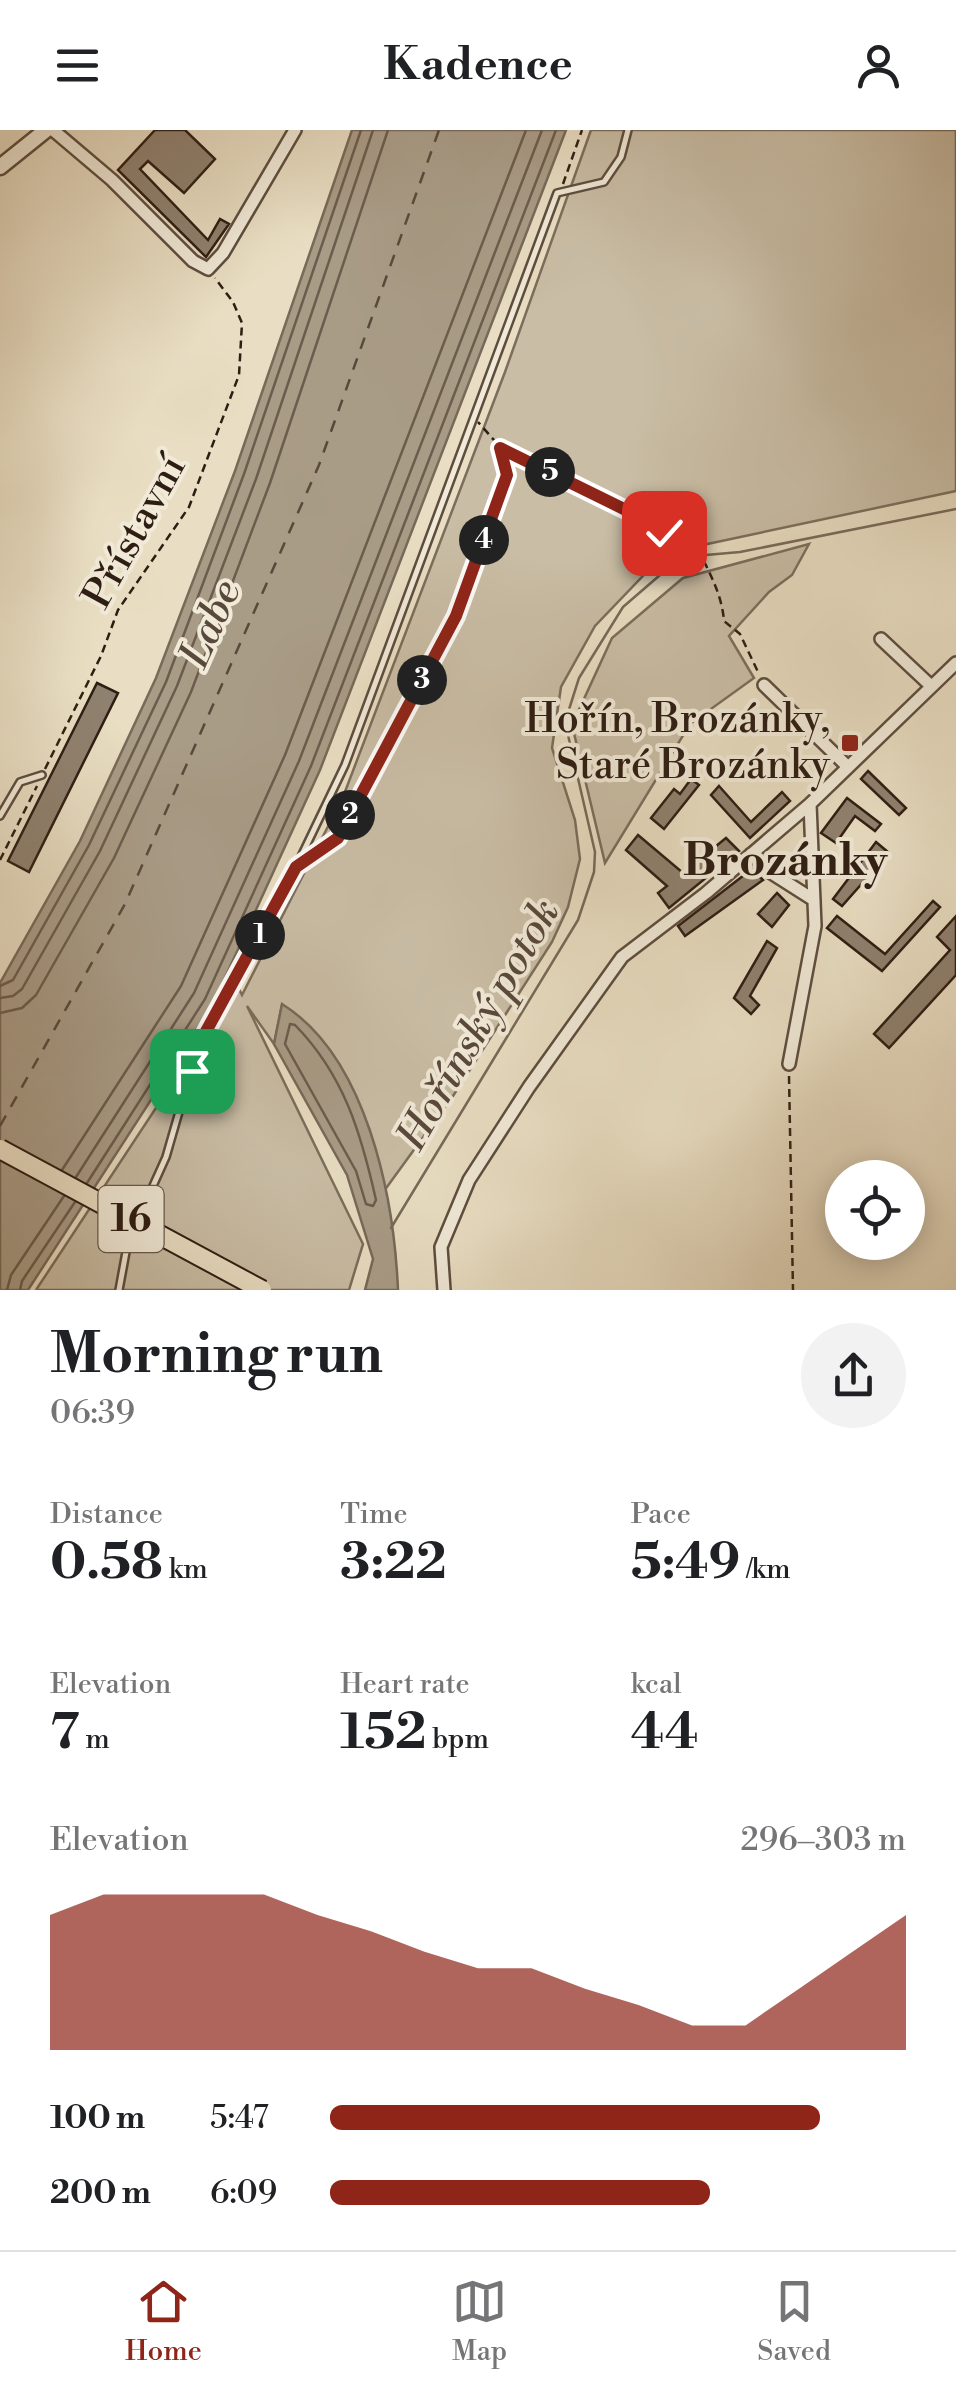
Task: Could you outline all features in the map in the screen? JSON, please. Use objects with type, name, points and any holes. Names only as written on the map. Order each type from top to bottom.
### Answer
[{"type":"main road","name":"16","points":[[0,1148],[262,1290]]},
{"type":"street","points":[[0,167],[49,130],[112,180],[193,262],[208,269],[223,252],[295,130]]},
{"type":"street","points":[[881,638],[930,685]]},
{"type":"street","points":[[444,1290],[441,1247],[469,1180],[529,1087],[622,958],[810,804],[956,663]]},
{"type":"street","points":[[764,685],[848,767]]},
{"type":"street","points":[[789,1064],[815,926],[810,804]]},
{"type":"street","points":[[752,854],[770,872],[814,900]]},
{"type":"lane","points":[[119,1290],[126,1252],[166,1156],[198,1046],[296,867],[345,765],[561,190],[604,182],[621,157],[628,130]]},
{"type":"lane","points":[[0,816],[20,782],[42,775]]},
{"type":"path","points":[[561,190],[582,130]]},
{"type":"path","name":"Přístavní","points":[[0,860],[101,656],[118,610],[189,506],[239,374],[242,323],[233,302],[208,269]]},
{"type":"path","points":[[474,418],[500,448],[636,515],[651,529],[664,533],[676,525],[692,534],[702,563],[722,594],[724,621],[740,634],[764,685]]},
{"type":"path","points":[[296,867],[338,838],[456,616],[507,475],[500,448]]},
{"type":"path","points":[[789,1064],[793,1290]]},
{"type":"shaded area","points":[[591,130],[956,130],[956,491],[665,553],[595,626],[561,687],[552,748],[575,820],[580,859],[568,907],[552,942],[453,1096],[384,1191],[369,1128],[282,1005],[274,1044],[247,1006],[363,1244],[349,1290],[36,1290],[237,985],[242,995],[343,797],[505,372]]},
{"type":"shaded area","points":[[809,544],[792,575],[769,592],[729,636],[754,678],[690,724],[605,863],[572,725],[612,638],[683,578]]},
{"type":"water","name":"Labe","points":[[352,130],[566,130],[320,770],[213,1004],[28,1290],[0,1290],[0,983],[80,841],[156,678],[235,471]]},
{"type":"water","points":[[282,1004],[311,1028],[335,1058],[355,1093],[382,1173],[398,1290],[365,1290],[373,1259],[347,1175],[274,1044]]},
{"type":"building","points":[[155,130],[185,130],[215,159],[184,193],[148,161],[140,169],[208,240],[220,219],[229,224],[206,257],[118,170]]},
{"type":"building","points":[[97,683],[118,693],[29,872],[8,861]]},
{"type":"building","points":[[868,771],[906,808],[899,815],[861,779]]},
{"type":"building","points":[[691,779],[699,785],[664,829],[651,818],[674,789],[680,794]]},
{"type":"building","points":[[719,786],[751,822],[782,792],[790,801],[750,838],[711,795]]},
{"type":"building","points":[[847,798],[881,824],[875,831],[855,816],[836,843],[821,833]]},
{"type":"building","points":[[638,835],[683,873],[726,838],[739,851],[669,908],[658,893],[667,886],[626,850]]},
{"type":"building","points":[[876,842],[889,853],[842,906],[833,899]]},
{"type":"building","points":[[752,869],[763,880],[685,936],[678,926]]},
{"type":"building","points":[[777,893],[789,905],[772,927],[758,914]]},
{"type":"building","points":[[933,901],[940,907],[882,971],[827,928],[837,916],[885,954]]},
{"type":"building","points":[[956,916],[956,975],[889,1048],[874,1034],[950,950],[937,937]]},
{"type":"building","points":[[767,941],[777,948],[750,996],[759,1005],[751,1014],[734,998]]},
{"type":"waterway","name":"Hořínský potok","points":[[391,1228],[578,920],[594,872],[595,852],[565,722],[579,678],[623,607],[660,575],[706,555],[740,552],[956,509]]},
{"type":"ferry route","points":[[0,1126],[125,904],[319,465],[439,130]]},
{"type":"place","name":"Hořín, Brozánky, Staré Brozánky","points":[[850,743]]},
{"type":"district","name":"Brozánky","points":[[785,861]]},
{"type":"route","points":[[192,1071],[198,1046],[296,867],[338,838],[456,616],[507,475],[500,448],[636,515],[651,529],[664,533]]}]
